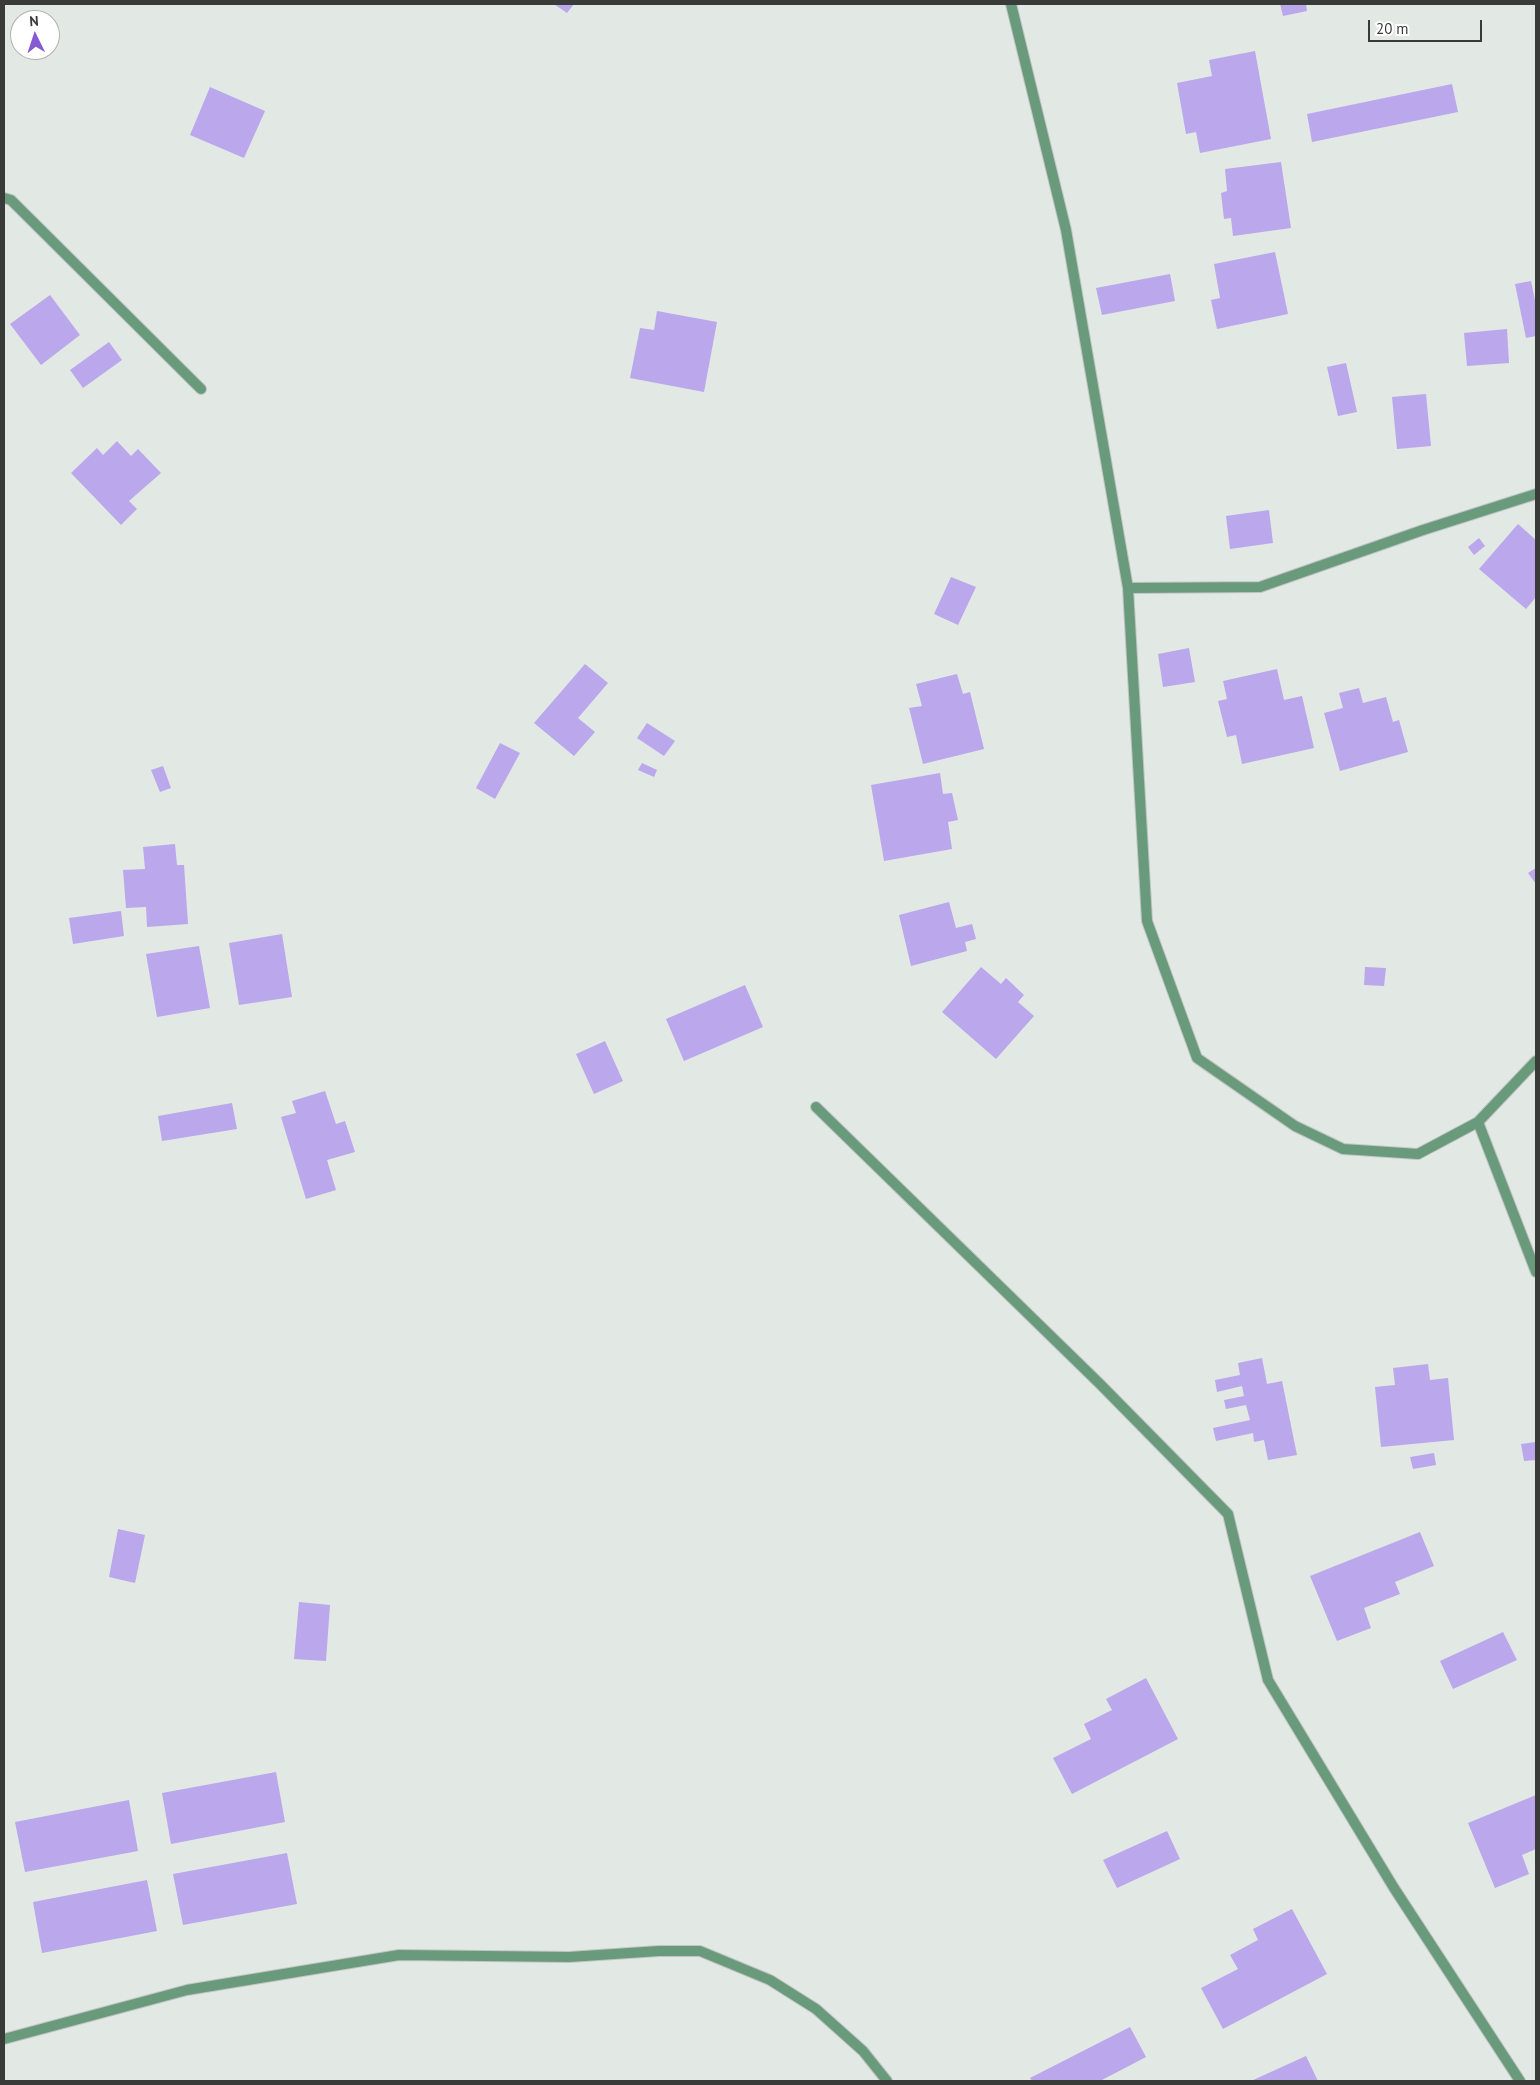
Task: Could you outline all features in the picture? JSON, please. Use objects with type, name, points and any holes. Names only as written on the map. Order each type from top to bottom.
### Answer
[{"type":"street","points":[[1011,4],[1066,230],[1128,588],[1147,921],[1197,1058],[1295,1126],[1343,1149],[1418,1154],[1478,1122],[1536,1061]]},
{"type":"street","points":[[4,198],[11,200],[201,389]]},
{"type":"street","points":[[1128,588],[1260,586],[1423,530],[1536,494]]},
{"type":"street","points":[[816,1107],[1100,1384],[1228,1514],[1268,1680],[1394,1888],[1520,2081]]},
{"type":"street","points":[[1478,1122],[1536,1272]]},
{"type":"street","points":[[4,2039],[187,1990],[399,1955],[569,1957],[659,1951],[700,1951],[770,1980],[816,2009],[863,2051],[886,2081]]},
{"type":"building","points":[[554,4],[574,4],[567,13]]},
{"type":"building","points":[[1280,4],[1306,4],[1307,11],[1283,16]]},
{"type":"building","points":[[1255,51],[1271,139],[1200,153],[1196,132],[1186,134],[1177,83],[1212,76],[1209,60]]},
{"type":"building","points":[[1452,84],[1458,112],[1312,142],[1307,114]]},
{"type":"building","points":[[210,87],[265,111],[244,158],[190,135]]},
{"type":"building","points":[[1281,162],[1291,228],[1233,236],[1231,218],[1224,219],[1221,193],[1227,191],[1225,169]]},
{"type":"building","points":[[1275,252],[1288,314],[1217,329],[1211,300],[1220,298],[1214,264]]},
{"type":"building","points":[[1170,274],[1175,301],[1102,315],[1096,288]]},
{"type":"building","points":[[1531,281],[1536,305],[1536,336],[1526,338],[1515,284]]},
{"type":"building","points":[[50,295],[80,335],[41,365],[10,324]]},
{"type":"building","points":[[657,311],[717,322],[704,392],[630,378],[640,328],[654,330]]},
{"type":"building","points":[[1507,329],[1509,363],[1467,366],[1464,333]]},
{"type":"building","points":[[109,342],[122,360],[83,388],[70,370]]},
{"type":"building","points":[[1346,363],[1357,412],[1338,416],[1327,367]]},
{"type":"building","points":[[1426,394],[1431,446],[1397,449],[1392,397]]},
{"type":"building","points":[[117,441],[131,456],[138,449],[161,473],[129,501],[137,509],[121,525],[71,473],[97,448],[103,455]]},
{"type":"building","points":[[1269,510],[1273,543],[1230,549],[1226,516]]},
{"type":"building","points":[[1518,524],[1536,540],[1536,597],[1526,609],[1479,569]]},
{"type":"building","points":[[1479,538],[1485,546],[1474,555],[1468,547]]},
{"type":"building","points":[[951,577],[976,587],[958,625],[934,614]]},
{"type":"building","points":[[1189,648],[1195,682],[1163,687],[1158,654]]},
{"type":"building","points":[[585,664],[608,683],[578,718],[595,732],[574,756],[534,723]]},
{"type":"building","points":[[1277,669],[1284,700],[1302,696],[1314,748],[1242,764],[1236,735],[1227,737],[1218,701],[1227,699],[1223,681]]},
{"type":"building","points":[[957,674],[963,694],[970,692],[984,749],[923,764],[909,708],[922,706],[916,684]]},
{"type":"building","points":[[1359,688],[1363,703],[1386,697],[1393,722],[1399,720],[1408,752],[1340,771],[1324,713],[1343,708],[1339,693]]},
{"type":"building","points":[[647,723],[675,741],[664,756],[637,738]]},
{"type":"building","points":[[500,743],[520,753],[495,799],[476,788]]},
{"type":"building","points":[[642,763],[657,770],[654,777],[638,770]]},
{"type":"building","points":[[163,766],[171,788],[160,792],[151,770]]},
{"type":"building","points":[[940,773],[943,794],[952,793],[958,820],[948,822],[952,849],[884,861],[871,785]]},
{"type":"building","points":[[175,844],[177,865],[184,865],[188,924],[147,927],[146,907],[126,908],[123,870],[145,869],[143,847]]},
{"type":"building","points":[[1536,868],[1536,884],[1528,873]]},
{"type":"building","points":[[949,902],[956,928],[972,924],[976,939],[965,942],[967,951],[911,966],[899,915]]},
{"type":"building","points":[[121,911],[124,936],[73,944],[69,918]]},
{"type":"building","points":[[282,934],[292,997],[239,1005],[229,943]]},
{"type":"building","points":[[199,946],[210,1008],[157,1017],[146,954]]},
{"type":"building","points":[[981,967],[1001,984],[1006,978],[1024,995],[1018,1002],[1034,1016],[996,1059],[942,1012]]},
{"type":"building","points":[[1365,967],[1386,968],[1384,986],[1364,985]]},
{"type":"building","points":[[745,985],[763,1027],[684,1061],[666,1019]]},
{"type":"building","points":[[605,1041],[623,1081],[594,1094],[576,1054]]},
{"type":"building","points":[[325,1091],[336,1124],[345,1121],[355,1152],[327,1160],[336,1190],[306,1199],[281,1117],[296,1113],[292,1101]]},
{"type":"building","points":[[232,1103],[237,1129],[162,1141],[158,1116]]},
{"type":"building","points":[[1262,1358],[1267,1384],[1282,1381],[1297,1455],[1268,1460],[1264,1440],[1254,1442],[1253,1433],[1216,1441],[1213,1428],[1250,1420],[1246,1405],[1226,1409],[1224,1400],[1244,1396],[1242,1386],[1217,1392],[1215,1380],[1240,1375],[1238,1363]]},
{"type":"building","points":[[1428,1364],[1430,1380],[1448,1378],[1454,1440],[1381,1447],[1375,1387],[1395,1385],[1393,1368]]},
{"type":"building","points":[[1536,1442],[1536,1460],[1524,1461],[1521,1444]]},
{"type":"building","points":[[1434,1453],[1436,1465],[1413,1469],[1410,1457]]},
{"type":"building","points":[[118,1529],[145,1535],[135,1583],[109,1577]]},
{"type":"building","points":[[1420,1532],[1434,1566],[1395,1582],[1400,1594],[1364,1608],[1371,1628],[1337,1641],[1310,1576]]},
{"type":"building","points":[[299,1602],[330,1605],[326,1661],[294,1659]]},
{"type":"building","points":[[1503,1632],[1517,1660],[1453,1689],[1440,1661]]},
{"type":"building","points":[[1146,1678],[1178,1739],[1072,1794],[1053,1758],[1091,1739],[1084,1724],[1112,1710],[1106,1699]]},
{"type":"building","points":[[276,1772],[285,1822],[171,1844],[162,1793]]},
{"type":"building","points":[[1536,1795],[1536,1849],[1522,1855],[1529,1874],[1495,1888],[1468,1823]]},
{"type":"building","points":[[129,1800],[138,1851],[25,1872],[15,1822]]},
{"type":"building","points":[[1167,1831],[1180,1859],[1117,1888],[1103,1860]]},
{"type":"building","points":[[287,1853],[297,1904],[183,1925],[173,1874]]},
{"type":"building","points":[[147,1880],[157,1931],[42,1953],[33,1902]]},
{"type":"building","points":[[1292,1909],[1327,1974],[1223,2029],[1201,1988],[1238,1969],[1230,1955],[1258,1940],[1253,1929]]},
{"type":"building","points":[[1130,2027],[1146,2057],[1100,2081],[1032,2081],[1030,2078]]},
{"type":"building","points":[[1306,2056],[1318,2081],[1251,2081]]}]
